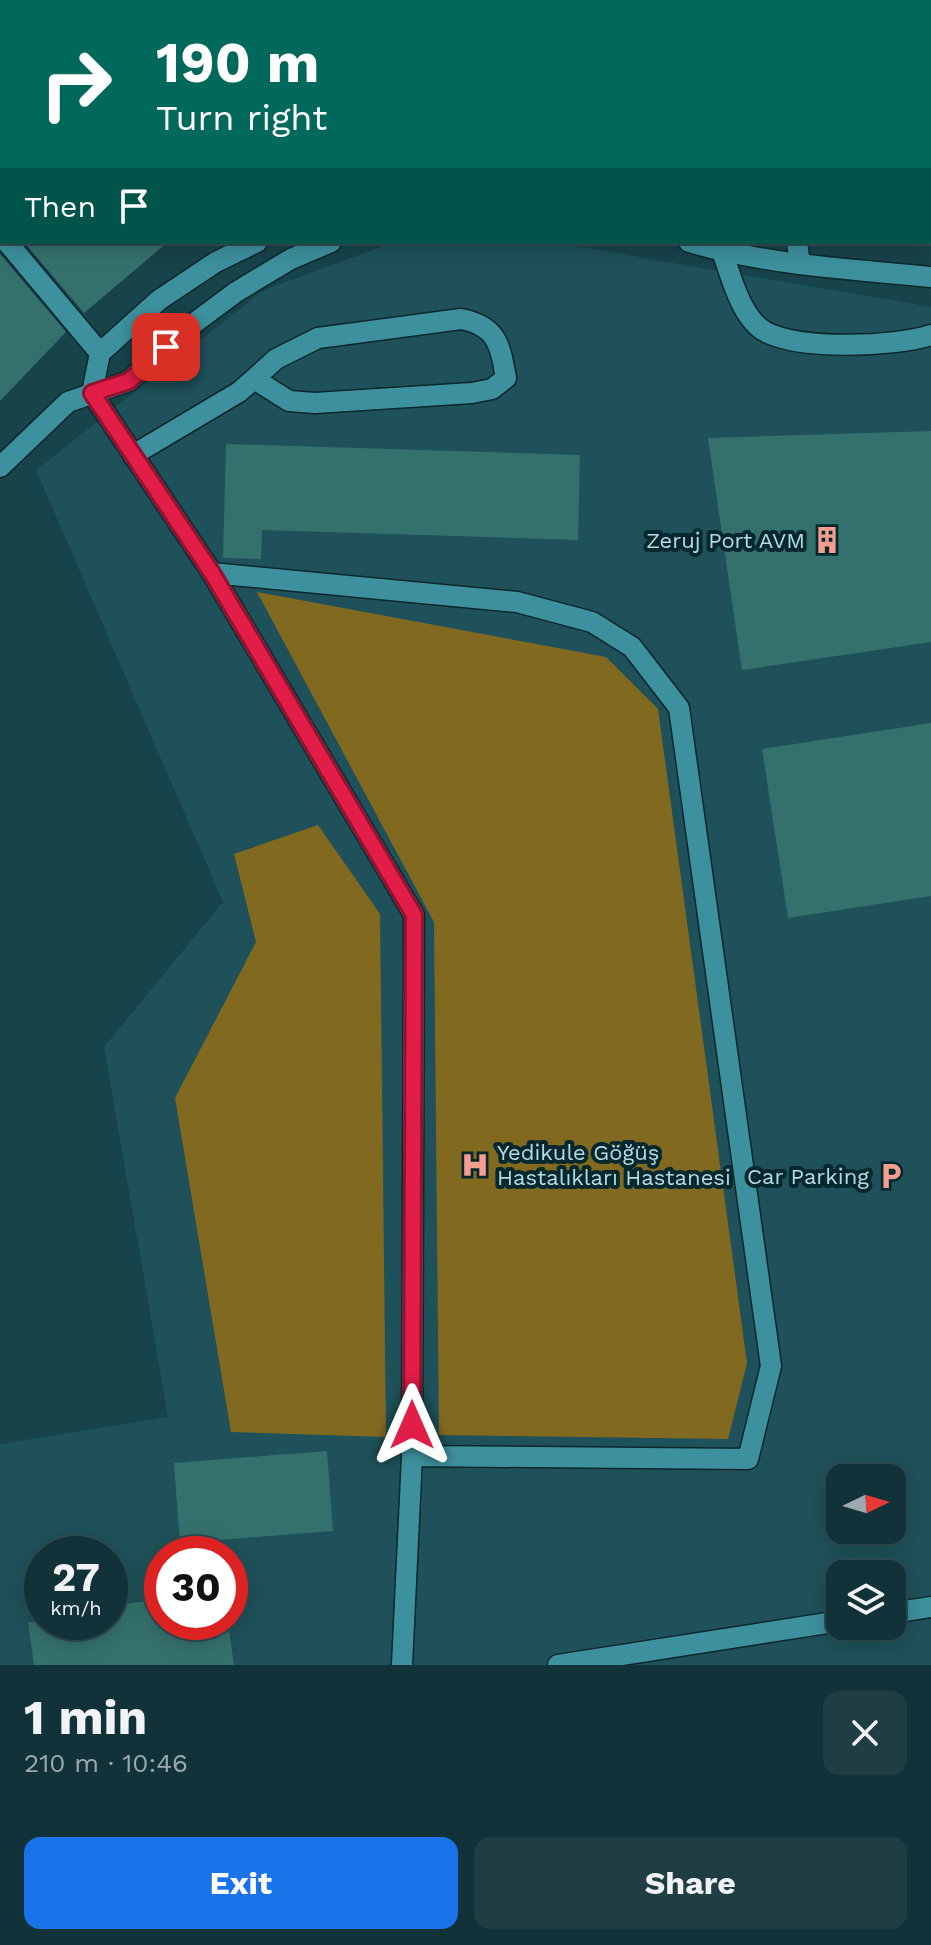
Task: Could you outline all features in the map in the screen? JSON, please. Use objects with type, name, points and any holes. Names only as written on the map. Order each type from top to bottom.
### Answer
[{"type":"street","points":[[9,244],[100,353]]},
{"type":"street","points":[[253,244],[216,262],[159,300],[100,353],[92,393],[212,573],[414,915],[412,1456],[402,1665]]},
{"type":"street","points":[[4,456],[68,402],[129,381],[185,330],[236,292],[291,259],[326,244]]},
{"type":"street","points":[[696,244],[800,264],[931,277]]},
{"type":"street","points":[[797,244],[800,264]]},
{"type":"street","points":[[722,251],[741,306],[764,331],[809,343],[876,345],[931,335]]},
{"type":"street","points":[[133,455],[239,392],[276,359],[318,338],[461,319],[478,322],[499,341],[506,378],[492,389],[472,393],[315,403],[289,401],[254,379]]},
{"type":"street","points":[[212,573],[517,602],[592,622],[632,647],[679,708],[771,1366],[748,1459],[412,1456]]},
{"type":"street","points":[[906,1611],[931,1607]]},
{"type":"street","points":[[558,1665],[826,1623]]},
{"type":"shaded area","points":[[389,244],[563,244],[931,307],[931,1665],[0,1665],[0,1444],[168,1417],[104,1047],[223,902],[36,470],[264,290]]},
{"type":"shaded area","points":[[257,592],[606,657],[658,709],[747,1363],[728,1439],[439,1435],[434,922]]},
{"type":"shaded area","points":[[318,825],[380,914],[386,1437],[231,1432],[175,1098],[256,942],[234,854]]},
{"type":"building","points":[[26,244],[166,244],[84,313]]},
{"type":"building","points":[[0,254],[66,332],[0,401]]},
{"type":"building","name":"Zeruj Port AVM","points":[[931,431],[931,642],[742,670],[708,438]]},
{"type":"building","points":[[226,444],[580,455],[578,540],[262,530],[261,559],[223,558]]},
{"type":"building","points":[[931,723],[931,896],[788,918],[762,749]]},
{"type":"building","points":[[327,1451],[333,1531],[248,1538],[179,1536],[174,1463]]},
{"type":"building","points":[[144,1601],[144,1640],[231,1640],[234,1665],[34,1665],[31,1640],[128,1640],[128,1604]]},
{"type":"place","name":"Zeruj Port AVM","points":[[827,540]]},
{"type":"place","name":"Yedikule Göğüş Hastalıkları Hastanesi","points":[[475,1165]]},
{"type":"place","name":"Car Parking","points":[[891,1176]]},
{"type":"route","points":[[166,347],[129,381],[92,393],[212,573],[414,915],[412,1425]]}]
